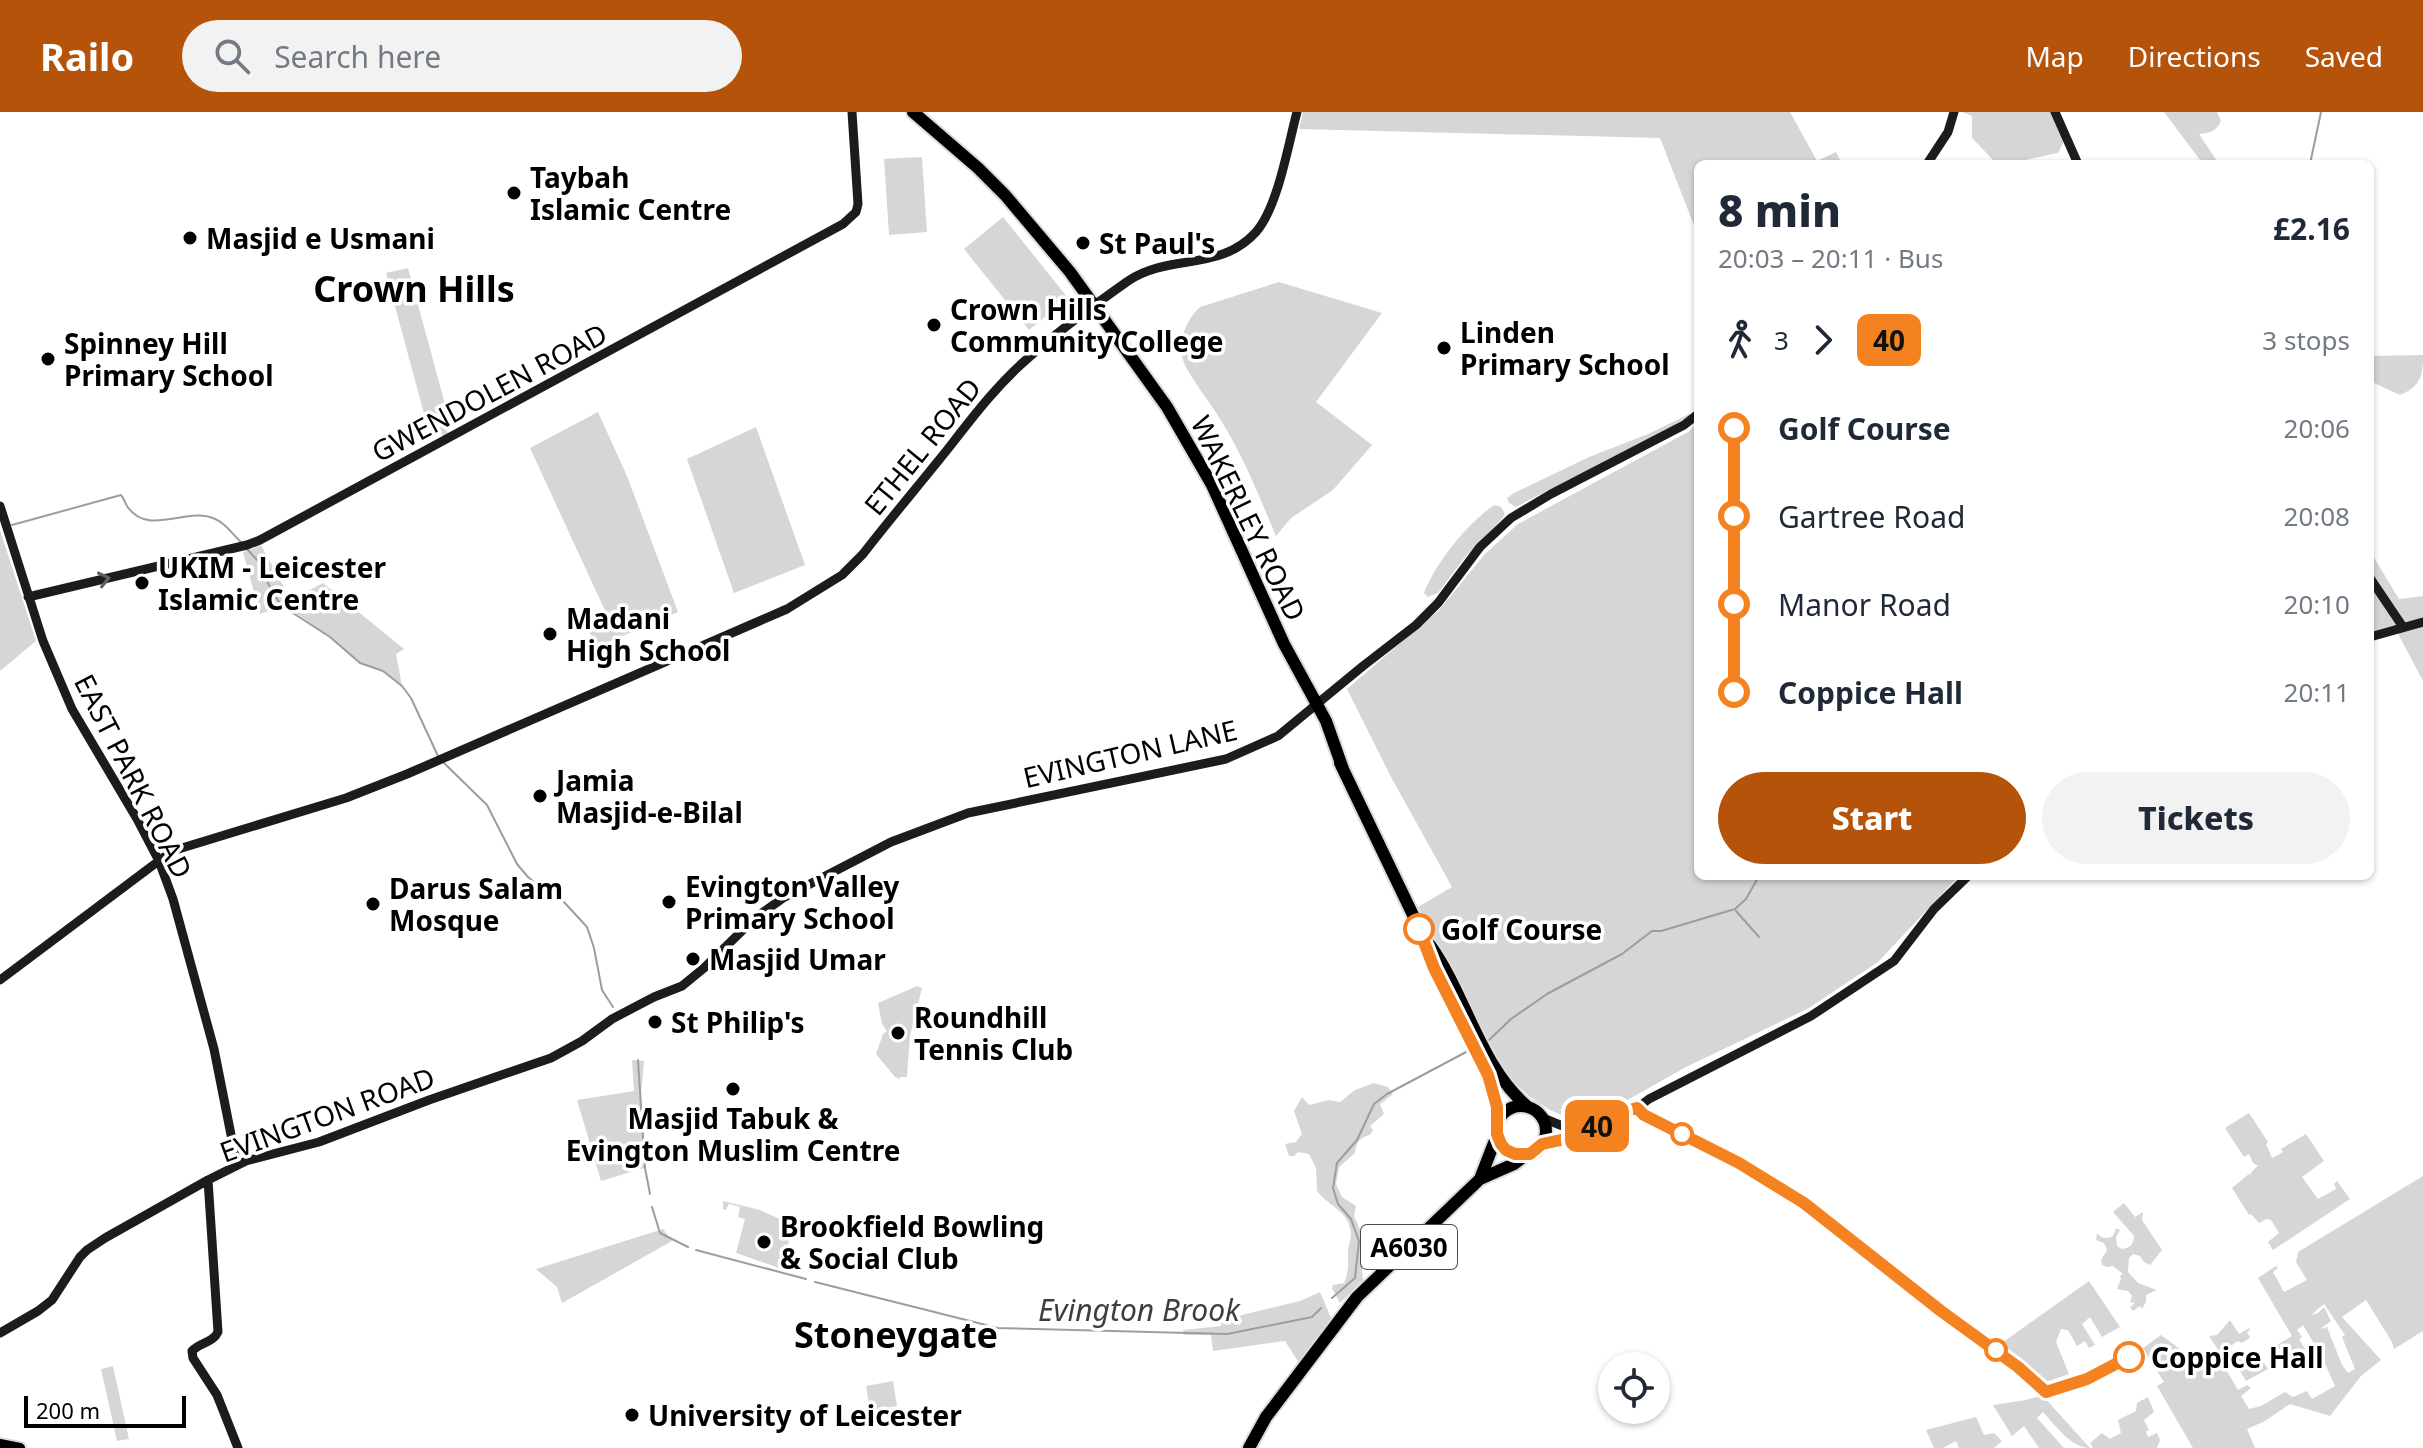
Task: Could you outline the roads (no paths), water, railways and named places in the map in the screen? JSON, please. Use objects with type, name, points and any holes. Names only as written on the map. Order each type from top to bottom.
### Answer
[{"type":"highway","name":"WAKERLEY ROAD","points":[[913,112],[997,187],[1070,272],[1191,444],[1419,929]]},
{"type":"highway","points":[[1419,929],[1443,963],[1497,1071],[1517,1097],[1543,1118],[1546,1128],[1537,1150],[1526,1155],[1515,1154],[1506,1150],[1498,1138],[1494,1089],[1434,968],[1419,929]]},
{"type":"highway","points":[[1499,1121],[1513,1107],[1528,1107]]},
{"type":"highway","name":"A6030","points":[[1480,1179],[1498,1138]]},
{"type":"highway","name":"A6030","points":[[1249,1448],[1266,1417],[1339,1317],[1372,1282],[1480,1179],[1514,1164],[1526,1155]]},
{"type":"main road","points":[[0,1444],[20,1448]]},
{"type":"street","name":"GWENDOLEN ROAD","points":[[28,597],[244,546],[398,466],[843,224],[856,212],[858,204],[852,112]]},
{"type":"street","name":"ETHEL ROAD","points":[[0,980],[172,851],[346,798],[787,609],[842,575],[863,554],[986,400],[1027,358],[1144,271],[1162,265],[1218,257],[1247,241],[1262,224],[1271,206],[1297,112]]},
{"type":"street","points":[[1930,160],[1943,140],[1954,112]]},
{"type":"street","points":[[2055,112],[2076,160]]},
{"type":"street","name":"EVINGTON LANE","points":[[654,997],[689,981],[755,918],[783,898],[891,842],[968,813],[1226,759],[1278,736],[1416,625],[1438,603],[1480,547],[1511,518],[1694,417]]},
{"type":"street","name":"EAST PARK ROAD","points":[[0,506],[43,641],[72,709],[117,782],[159,861],[205,1013],[237,1165]]},
{"type":"street","points":[[2374,584],[2403,627]]},
{"type":"street","points":[[2374,636],[2423,622]]},
{"type":"street","points":[[1542,1144],[1575,1137],[1637,1108],[1811,1016],[1894,961],[1934,909],[1964,880]]},
{"type":"street","name":"EVINGTON ROAD","points":[[0,1333],[52,1300],[87,1250],[237,1165],[319,1142],[551,1058],[612,1019],[654,997]]},
{"type":"street","points":[[1543,1118],[1570,1129],[1588,1130]]},
{"type":"street","points":[[208,1180],[217,1336],[192,1351],[193,1358],[217,1395],[238,1447]]},
{"type":"waterway","name":"Evington Brook","points":[[2311,160],[2321,112]]},
{"type":"waterway","name":"Evington Brook","points":[[12,525],[121,495],[135,515],[145,519],[213,518],[242,543]]},
{"type":"waterway","name":"Evington Brook","points":[[246,548],[259,562],[282,606],[330,637],[360,663],[383,671],[402,686],[411,698],[438,756]]},
{"type":"waterway","name":"Evington Brook","points":[[444,763],[487,805],[517,864],[528,877],[548,894],[563,901],[587,927],[602,990],[613,1007]]},
{"type":"waterway","name":"Evington Brook","points":[[1488,1041],[1511,1019],[1547,994],[1622,954],[1652,931],[1735,909],[1746,899],[1757,880]]},
{"type":"waterway","points":[[1736,911],[1759,937]]},
{"type":"waterway","name":"Evington Brook","points":[[1332,1298],[1355,1278],[1359,1241],[1351,1219],[1338,1204],[1333,1188],[1337,1163],[1357,1140],[1374,1104],[1468,1051]]},
{"type":"waterway","name":"Evington Brook","points":[[638,1060],[645,1168],[650,1194]]},
{"type":"waterway","name":"Evington Brook","points":[[652,1207],[660,1233],[688,1247]]},
{"type":"waterway","name":"Evington Brook","points":[[696,1250],[806,1279]]},
{"type":"waterway","name":"Evington Brook","points":[[815,1282],[998,1328],[1227,1334],[1312,1317],[1321,1308]]},
{"type":"place","name":"Taybah Islamic Centre","points":[[514,193]]},
{"type":"place","name":"Masjid e Usmani","points":[[190,238]]},
{"type":"place","name":"St Paul's","points":[[1083,243]]},
{"type":"place","name":"Crown Hills Community College","points":[[934,325]]},
{"type":"place","name":"Linden Primary School","points":[[1444,348]]},
{"type":"place","name":"Spinney Hill Primary School","points":[[48,359]]},
{"type":"place","name":"UKIM - Leicester Islamic Centre","points":[[142,583]]},
{"type":"place","name":"Madani High School","points":[[550,634]]},
{"type":"place","name":"Jamia Masjid-e-Bilal","points":[[540,796]]},
{"type":"place","name":"Evington Valley Primary School","points":[[669,902]]},
{"type":"place","name":"Darus Salam Mosque","points":[[373,904]]},
{"type":"place","name":"Golf Course","points":[[1419,929]]},
{"type":"place","name":"Masjid Umar","points":[[693,959]]},
{"type":"place","name":"St Philip's","points":[[655,1022]]},
{"type":"place","name":"Roundhill Tennis Club","points":[[898,1033]]},
{"type":"place","name":"Masjid Tabuk & Evington Muslim Centre","points":[[733,1089]]},
{"type":"place","name":"Brookfield Bowling & Social Club","points":[[764,1242]]},
{"type":"place","name":"Coppice Hall","points":[[2129,1357]]},
{"type":"place","name":"University of Leicester","points":[[632,1415]]},
{"type":"district","name":"Crown Hills","points":[[414,288]]},
{"type":"district","name":"Stoneygate","points":[[896,1334]]}]
